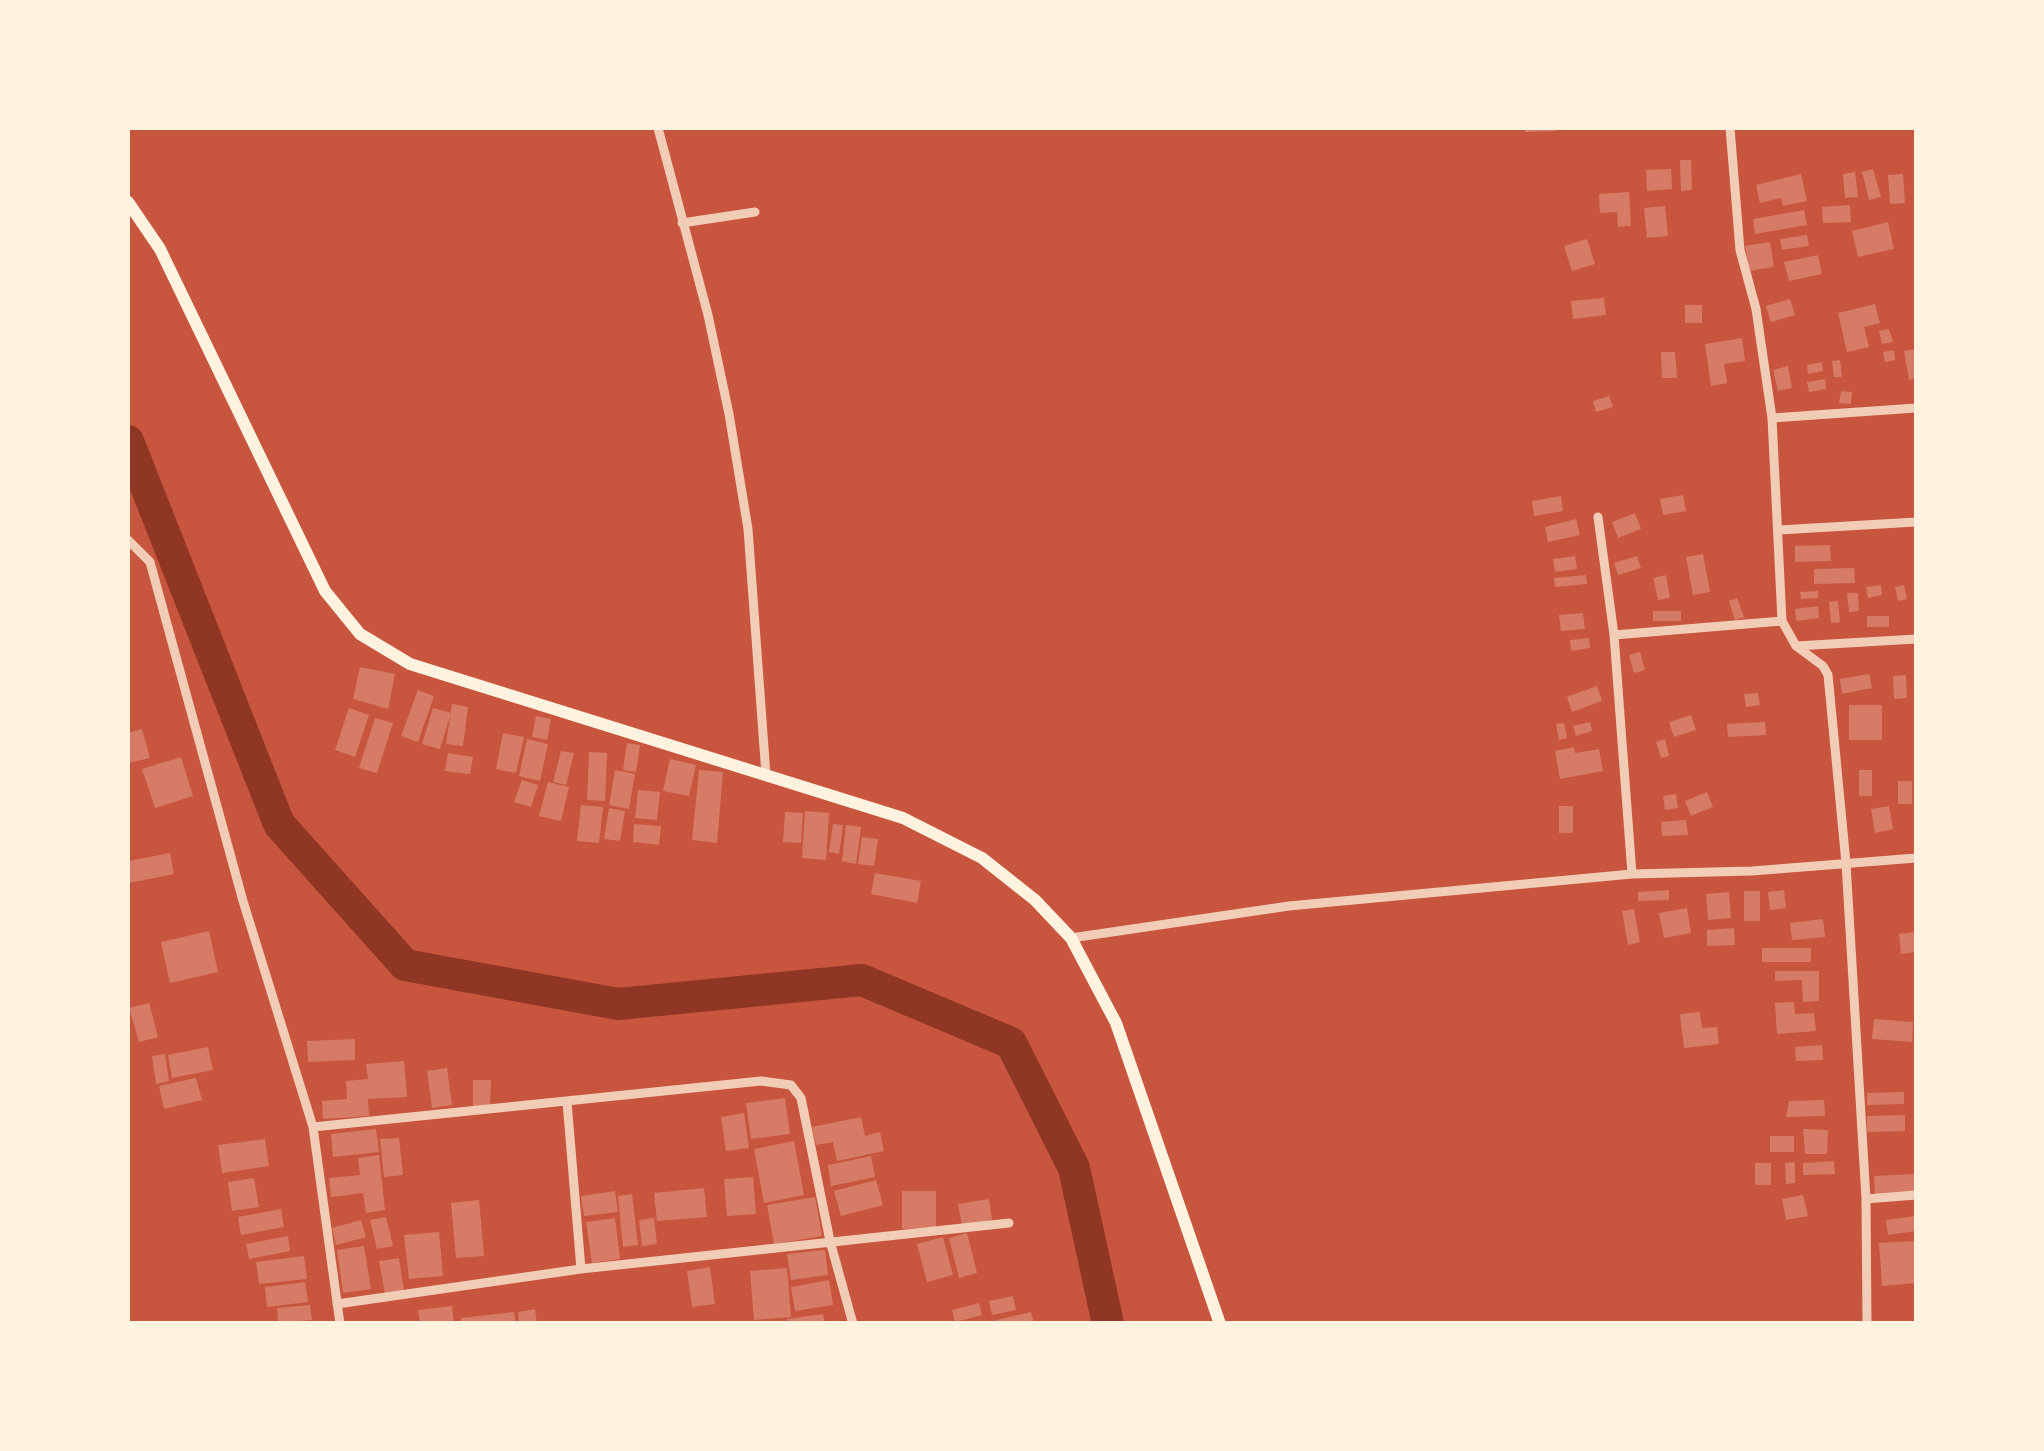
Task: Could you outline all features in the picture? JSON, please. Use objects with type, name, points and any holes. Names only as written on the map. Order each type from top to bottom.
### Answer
[{"type":"main road","points":[[128,202],[160,249],[324,591],[360,634],[410,664],[903,818],[982,858],[1035,900],[1071,938],[1116,1023],[1220,1324]]},
{"type":"street","points":[[658,128],[708,315],[729,414],[748,529],[766,775]]},
{"type":"street","points":[[1730,128],[1740,250],[1756,309],[1772,418],[1782,620],[1796,646],[1823,666],[1828,676],[1846,862],[1866,1199],[1867,1324]]},
{"type":"street","points":[[682,224],[755,212]]},
{"type":"street","points":[[1772,418],[1916,408]]},
{"type":"street","points":[[1598,517],[1614,635],[1632,874]]},
{"type":"street","points":[[1779,530],[1916,522]]},
{"type":"street","points":[[128,540],[150,562],[243,901],[313,1127],[340,1324]]},
{"type":"street","points":[[1614,635],[1782,620]]},
{"type":"street","points":[[1796,646],[1916,639]]},
{"type":"street","points":[[1071,938],[1289,906],[1632,874],[1752,871],[1916,858]]},
{"type":"street","points":[[313,1127],[761,1082],[791,1085],[800,1098],[830,1241],[853,1324]]},
{"type":"street","points":[[567,1102],[581,1269]]},
{"type":"street","points":[[1866,1199],[1916,1195]]},
{"type":"street","points":[[337,1304],[581,1269],[1009,1224]]},
{"type":"building","points":[[1525,128],[1556,128],[1556,131],[1525,132]]},
{"type":"building","points":[[1680,160],[1691,160],[1692,190],[1681,191]]},
{"type":"building","points":[[1671,169],[1672,189],[1647,191],[1646,170]]},
{"type":"building","points":[[1873,169],[1881,197],[1869,200],[1862,172]]},
{"type":"building","points":[[1855,172],[1858,197],[1845,198],[1843,174]]},
{"type":"building","points":[[1801,174],[1807,201],[1783,206],[1781,198],[1760,203],[1756,185]]},
{"type":"building","points":[[1903,174],[1905,203],[1890,204],[1888,175]]},
{"type":"building","points":[[1629,192],[1631,226],[1618,227],[1617,212],[1600,213],[1599,194]]},
{"type":"building","points":[[1850,205],[1851,222],[1823,223],[1822,207]]},
{"type":"building","points":[[1665,206],[1668,236],[1647,238],[1644,208]]},
{"type":"building","points":[[1804,210],[1807,225],[1755,234],[1753,219]]},
{"type":"building","points":[[1888,222],[1894,249],[1858,257],[1852,231]]},
{"type":"building","points":[[1807,235],[1809,246],[1782,250],[1780,239]]},
{"type":"building","points":[[1587,239],[1595,264],[1572,271],[1564,246]]},
{"type":"building","points":[[1770,242],[1774,267],[1750,271],[1745,246]]},
{"type":"building","points":[[1818,255],[1822,274],[1789,281],[1784,262]]},
{"type":"building","points":[[1604,298],[1606,315],[1573,319],[1571,301]]},
{"type":"building","points":[[1790,299],[1795,315],[1771,322],[1766,306]]},
{"type":"building","points":[[1875,304],[1880,323],[1864,327],[1869,347],[1847,352],[1838,313]]},
{"type":"building","points":[[1685,305],[1702,305],[1702,323],[1685,323]]},
{"type":"building","points":[[1889,329],[1893,342],[1882,344],[1879,331]]},
{"type":"building","points":[[1742,338],[1745,361],[1724,364],[1727,383],[1711,386],[1705,344]]},
{"type":"building","points":[[1915,349],[1916,378],[1909,380],[1904,351]]},
{"type":"building","points":[[1894,350],[1895,360],[1885,362],[1883,352]]},
{"type":"building","points":[[1661,352],[1675,352],[1677,378],[1662,378]]},
{"type":"building","points":[[1840,360],[1842,377],[1834,377],[1832,361]]},
{"type":"building","points":[[1822,362],[1823,371],[1808,374],[1807,365]]},
{"type":"building","points":[[1788,366],[1792,388],[1778,391],[1773,370]]},
{"type":"building","points":[[1825,379],[1826,389],[1809,392],[1807,382]]},
{"type":"building","points":[[1841,391],[1852,392],[1851,404],[1839,403]]},
{"type":"building","points":[[1609,396],[1613,407],[1596,412],[1593,401]]},
{"type":"building","points":[[1683,495],[1686,511],[1663,515],[1660,499]]},
{"type":"building","points":[[1561,496],[1563,511],[1534,516],[1532,501]]},
{"type":"building","points":[[1635,513],[1641,529],[1618,538],[1612,522]]},
{"type":"building","points":[[1576,519],[1580,535],[1548,542],[1545,527]]},
{"type":"building","points":[[1830,545],[1831,561],[1795,562],[1795,546]]},
{"type":"building","points":[[1703,554],[1710,592],[1693,595],[1686,557]]},
{"type":"building","points":[[1575,556],[1577,569],[1555,572],[1553,559]]},
{"type":"building","points":[[1637,556],[1641,568],[1618,575],[1614,563]]},
{"type":"building","points":[[1854,568],[1855,583],[1814,584],[1814,569]]},
{"type":"building","points":[[1586,575],[1587,584],[1555,587],[1554,578]]},
{"type":"building","points":[[1666,575],[1670,598],[1658,600],[1653,578]]},
{"type":"building","points":[[1881,585],[1882,595],[1868,598],[1866,587]]},
{"type":"building","points":[[1904,585],[1907,599],[1898,601],[1895,587]]},
{"type":"building","points":[[1818,591],[1818,598],[1801,599],[1800,592]]},
{"type":"building","points":[[1847,593],[1858,593],[1859,611],[1849,612]]},
{"type":"building","points":[[1737,598],[1744,617],[1735,620],[1729,601]]},
{"type":"building","points":[[1838,601],[1840,622],[1831,623],[1829,602]]},
{"type":"building","points":[[1818,606],[1819,618],[1796,621],[1795,609]]},
{"type":"building","points":[[1653,611],[1681,611],[1681,621],[1653,621]]},
{"type":"building","points":[[1583,613],[1585,629],[1561,631],[1559,615]]},
{"type":"building","points":[[1867,616],[1889,616],[1889,627],[1867,627]]},
{"type":"building","points":[[1589,638],[1590,648],[1571,651],[1570,640]]},
{"type":"building","points":[[1640,652],[1645,670],[1634,673],[1629,655]]},
{"type":"building","points":[[360,667],[395,674],[388,709],[353,699]]},
{"type":"building","points":[[1869,674],[1872,688],[1842,694],[1840,679]]},
{"type":"building","points":[[1906,675],[1907,698],[1894,699],[1893,676]]},
{"type":"building","points":[[1597,686],[1602,701],[1572,712],[1567,697]]},
{"type":"building","points":[[418,690],[434,696],[418,742],[401,736]]},
{"type":"building","points":[[1758,693],[1760,705],[1746,707],[1744,694]]},
{"type":"building","points":[[452,704],[468,707],[463,746],[446,744]]},
{"type":"building","points":[[1849,705],[1882,705],[1882,740],[1849,740]]},
{"type":"building","points":[[349,708],[369,715],[355,757],[335,750]]},
{"type":"building","points":[[433,708],[451,713],[440,749],[422,744]]},
{"type":"building","points":[[1691,715],[1696,730],[1674,737],[1669,722]]},
{"type":"building","points":[[536,716],[551,719],[547,740],[532,737]]},
{"type":"building","points":[[375,718],[393,723],[377,773],[359,768]]},
{"type":"building","points":[[1590,722],[1592,731],[1576,736],[1573,726]]},
{"type":"building","points":[[1765,722],[1766,735],[1728,737],[1727,724]]},
{"type":"building","points":[[1564,723],[1567,738],[1559,740],[1556,724]]},
{"type":"building","points":[[142,729],[150,758],[128,763],[128,733]]},
{"type":"building","points":[[503,733],[524,737],[516,773],[496,769]]},
{"type":"building","points":[[527,739],[548,744],[540,781],[519,776]]},
{"type":"building","points":[[1665,739],[1669,756],[1661,758],[1656,742]]},
{"type":"building","points":[[627,743],[640,745],[636,772],[623,770]]},
{"type":"building","points":[[1574,747],[1575,753],[1599,749],[1603,771],[1560,779],[1555,751]]},
{"type":"building","points":[[561,751],[574,753],[566,785],[553,782]]},
{"type":"building","points":[[589,752],[607,753],[605,801],[587,800]]},
{"type":"building","points":[[448,753],[473,757],[470,774],[445,771]]},
{"type":"building","points":[[181,757],[193,796],[155,808],[142,769]]},
{"type":"building","points":[[670,759],[696,765],[689,796],[663,791]]},
{"type":"building","points":[[615,770],[635,774],[629,809],[609,805]]},
{"type":"building","points":[[699,770],[723,772],[717,843],[692,840]]},
{"type":"building","points":[[1859,770],[1872,770],[1872,796],[1859,796]]},
{"type":"building","points":[[522,780],[538,785],[531,807],[514,802]]},
{"type":"building","points":[[1898,781],[1912,781],[1912,804],[1898,804]]},
{"type":"building","points":[[548,782],[569,787],[561,821],[539,816]]},
{"type":"building","points":[[638,790],[660,792],[657,820],[635,818]]},
{"type":"building","points":[[1707,792],[1713,807],[1691,816],[1685,801]]},
{"type":"building","points":[[1676,794],[1678,808],[1665,810],[1663,796]]},
{"type":"building","points":[[581,805],[603,807],[599,843],[577,841]]},
{"type":"building","points":[[1559,806],[1573,806],[1573,833],[1559,833]]},
{"type":"building","points":[[1889,806],[1893,829],[1875,833],[1871,809]]},
{"type":"building","points":[[609,808],[625,811],[620,841],[604,839]]},
{"type":"building","points":[[805,811],[829,813],[826,860],[802,858]]},
{"type":"building","points":[[785,812],[803,813],[801,843],[783,842]]},
{"type":"building","points":[[1686,820],[1688,835],[1662,836],[1661,822]]},
{"type":"building","points":[[634,824],[661,826],[659,845],[633,842]]},
{"type":"building","points":[[833,824],[843,825],[839,854],[829,852]]},
{"type":"building","points":[[846,825],[861,827],[856,864],[842,861]]},
{"type":"building","points":[[862,837],[878,839],[874,866],[858,864]]},
{"type":"building","points":[[170,853],[174,874],[129,883],[128,861]]},
{"type":"building","points":[[875,873],[921,881],[917,903],[871,894]]},
{"type":"building","points":[[1669,890],[1669,900],[1638,901],[1638,892]]},
{"type":"building","points":[[1784,890],[1786,908],[1770,910],[1768,892]]},
{"type":"building","points":[[1744,891],[1760,891],[1760,921],[1744,921]]},
{"type":"building","points":[[1729,892],[1731,918],[1708,920],[1706,894]]},
{"type":"building","points":[[1687,908],[1691,933],[1664,938],[1659,913]]},
{"type":"building","points":[[1634,909],[1640,942],[1628,945],[1622,911]]},
{"type":"building","points":[[1823,919],[1825,937],[1792,940],[1790,923]]},
{"type":"building","points":[[1734,928],[1735,945],[1707,946],[1707,930]]},
{"type":"building","points":[[209,931],[218,972],[170,983],[161,942]]},
{"type":"building","points":[[1916,932],[1916,952],[1901,954],[1899,934]]},
{"type":"building","points":[[1762,948],[1811,948],[1811,962],[1762,962]]},
{"type":"building","points":[[1775,971],[1819,971],[1819,1001],[1803,1002],[1802,980],[1775,981]]},
{"type":"building","points":[[1794,1002],[1795,1014],[1814,1013],[1816,1031],[1777,1034],[1775,1003]]},
{"type":"building","points":[[149,1003],[158,1037],[139,1042],[129,1008]]},
{"type":"building","points":[[1700,1012],[1702,1028],[1717,1027],[1719,1044],[1684,1048],[1680,1014]]},
{"type":"building","points":[[1874,1019],[1913,1022],[1912,1042],[1872,1039]]},
{"type":"building","points":[[355,1039],[355,1060],[308,1062],[307,1041]]},
{"type":"building","points":[[1822,1045],[1823,1060],[1796,1061],[1795,1047]]},
{"type":"building","points":[[208,1047],[213,1070],[172,1078],[168,1055]]},
{"type":"building","points":[[165,1054],[169,1081],[156,1084],[152,1056]]},
{"type":"building","points":[[404,1061],[407,1097],[368,1099],[369,1116],[323,1119],[322,1101],[347,1099],[346,1081],[368,1079],[366,1064]]},
{"type":"building","points":[[447,1068],[452,1105],[432,1108],[427,1071]]},
{"type":"building","points":[[196,1078],[202,1100],[164,1109],[159,1086]]},
{"type":"building","points":[[473,1080],[491,1080],[490,1109],[473,1108]]},
{"type":"building","points":[[1904,1092],[1904,1104],[1867,1105],[1867,1093]]},
{"type":"building","points":[[785,1098],[790,1134],[751,1139],[746,1103]]},
{"type":"building","points":[[1824,1100],[1825,1116],[1786,1117],[1789,1101]]},
{"type":"building","points":[[744,1113],[749,1148],[726,1151],[721,1117]]},
{"type":"building","points":[[1905,1115],[1905,1131],[1867,1132],[1867,1116]]},
{"type":"building","points":[[861,1117],[865,1136],[880,1132],[884,1151],[837,1161],[833,1142],[816,1145],[812,1127]]},
{"type":"building","points":[[376,1129],[379,1152],[333,1157],[331,1134]]},
{"type":"building","points":[[1803,1129],[1828,1130],[1827,1154],[1805,1154]]},
{"type":"building","points":[[1770,1136],[1794,1136],[1794,1152],[1770,1152]]},
{"type":"building","points":[[399,1138],[403,1175],[384,1177],[380,1139]]},
{"type":"building","points":[[265,1139],[269,1166],[222,1173],[218,1145]]},
{"type":"building","points":[[794,1141],[804,1195],[764,1203],[754,1149]]},
{"type":"building","points":[[379,1155],[385,1210],[366,1213],[363,1193],[331,1197],[329,1178],[360,1175],[358,1158]]},
{"type":"building","points":[[871,1156],[875,1177],[831,1186],[828,1165]]},
{"type":"building","points":[[1834,1161],[1835,1174],[1803,1175],[1803,1163]]},
{"type":"building","points":[[1795,1162],[1795,1183],[1786,1184],[1785,1163]]},
{"type":"building","points":[[1755,1163],[1771,1163],[1771,1185],[1755,1185]]},
{"type":"building","points":[[1914,1174],[1915,1194],[1875,1196],[1874,1176]]},
{"type":"building","points":[[753,1177],[756,1214],[727,1216],[724,1179]]},
{"type":"building","points":[[254,1178],[259,1207],[232,1211],[228,1182]]},
{"type":"building","points":[[876,1180],[883,1205],[841,1216],[834,1191]]},
{"type":"building","points":[[704,1188],[707,1217],[657,1221],[654,1193]]},
{"type":"building","points":[[615,1191],[618,1212],[584,1216],[581,1196]]},
{"type":"building","points":[[902,1191],[936,1191],[936,1228],[902,1229]]},
{"type":"building","points":[[632,1194],[638,1245],[623,1247],[618,1196]]},
{"type":"building","points":[[1803,1195],[1808,1216],[1786,1220],[1782,1199]]},
{"type":"building","points":[[815,1197],[822,1236],[774,1244],[767,1205]]},
{"type":"building","points":[[989,1199],[992,1220],[962,1225],[958,1204]]},
{"type":"building","points":[[479,1200],[484,1256],[456,1258],[451,1203]]},
{"type":"building","points":[[281,1209],[284,1227],[241,1235],[238,1217]]},
{"type":"building","points":[[1916,1216],[1916,1231],[1888,1235],[1886,1220]]},
{"type":"building","points":[[386,1217],[393,1246],[377,1249],[370,1220]]},
{"type":"building","points":[[615,1218],[620,1259],[592,1263],[586,1222]]},
{"type":"building","points":[[654,1218],[657,1244],[642,1246],[639,1220]]},
{"type":"building","points":[[361,1220],[366,1237],[336,1245],[332,1228]]},
{"type":"building","points":[[439,1232],[443,1276],[409,1279],[404,1235]]},
{"type":"building","points":[[967,1233],[977,1273],[959,1278],[949,1238]]},
{"type":"building","points":[[288,1236],[290,1251],[249,1259],[246,1244]]},
{"type":"building","points":[[943,1237],[953,1275],[927,1282],[917,1244]]},
{"type":"building","points":[[1916,1241],[1916,1283],[1882,1286],[1879,1243]]},
{"type":"building","points":[[364,1246],[371,1289],[343,1293],[337,1250]]},
{"type":"building","points":[[825,1250],[828,1275],[791,1280],[787,1254]]},
{"type":"building","points":[[304,1256],[307,1279],[259,1284],[256,1262]]},
{"type":"building","points":[[399,1258],[404,1291],[385,1294],[379,1261]]},
{"type":"building","points":[[710,1267],[715,1304],[692,1307],[687,1271]]},
{"type":"building","points":[[787,1268],[791,1317],[754,1320],[750,1271]]},
{"type":"building","points":[[829,1280],[833,1305],[795,1311],[791,1287]]},
{"type":"building","points":[[305,1282],[308,1302],[267,1307],[265,1287]]},
{"type":"building","points":[[1013,1296],[1016,1310],[992,1315],[989,1301]]},
{"type":"building","points":[[979,1303],[982,1315],[955,1322],[952,1310]]},
{"type":"building","points":[[310,1305],[312,1320],[278,1323],[277,1308]]},
{"type":"building","points":[[452,1306],[454,1324],[420,1324],[418,1310]]},
{"type":"building","points":[[535,1309],[537,1324],[519,1324],[518,1312]]},
{"type":"building","points":[[514,1312],[516,1324],[461,1324],[461,1318]]},
{"type":"building","points":[[1031,1312],[1034,1324],[988,1322]]},
{"type":"building","points":[[823,1314],[825,1324],[788,1324],[787,1319]]},
{"type":"waterway","points":[[128,441],[279,824],[405,965],[618,1004],[862,980],[1011,1043],[1074,1168],[1108,1324]]}]
